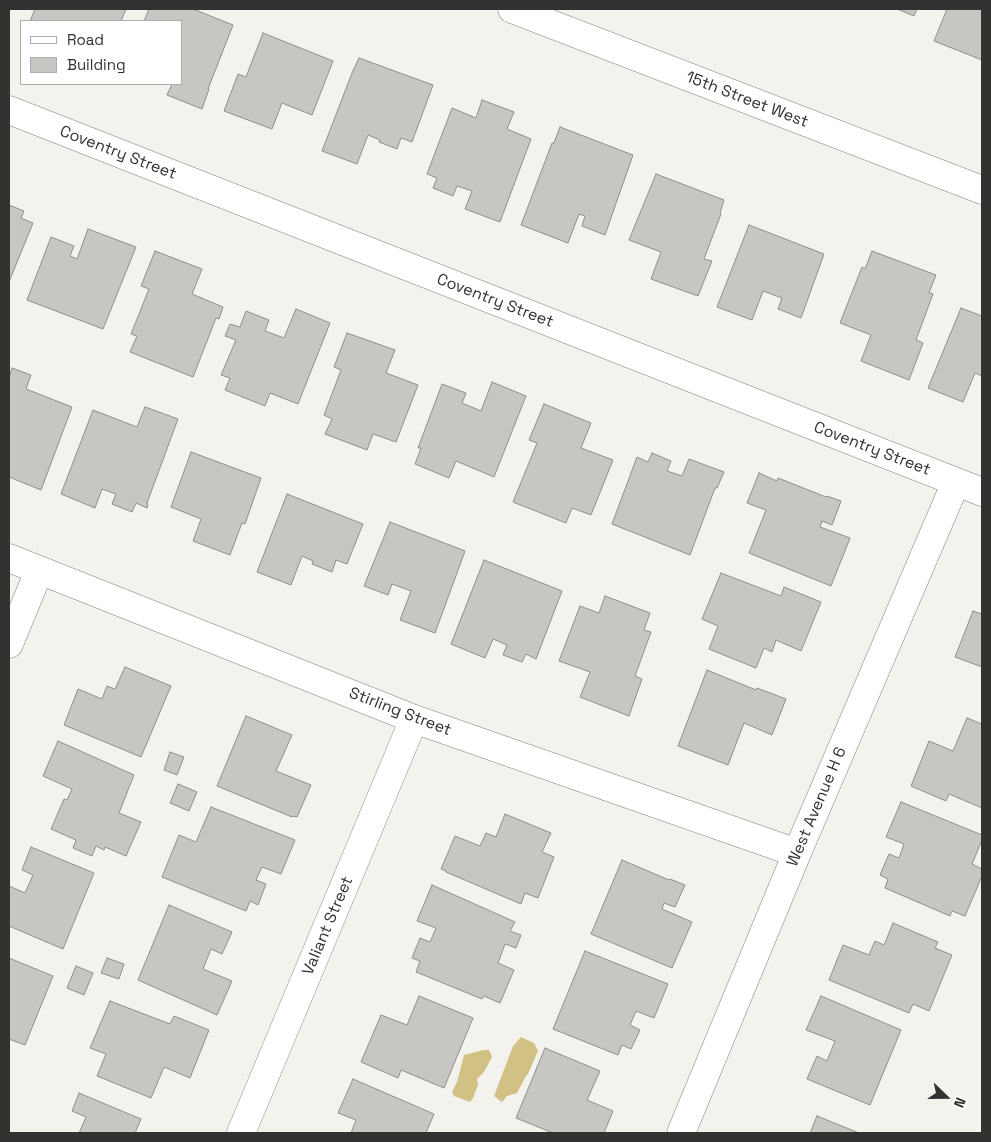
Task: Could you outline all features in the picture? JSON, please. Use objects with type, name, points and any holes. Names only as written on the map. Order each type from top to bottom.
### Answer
[{"type":"street","name":"15th Street West","points":[[512,9],[982,190]]},
{"type":"street","name":"Coventry Street","points":[[9,110],[982,492]]},
{"type":"street","name":"West Avenue H 6","points":[[681,1133],[797,853],[956,482]]},
{"type":"street","name":"Stirling Street","points":[[9,558],[414,718],[797,853]]},
{"type":"street","points":[[9,644],[39,571]]},
{"type":"street","name":"Valiant Street","points":[[241,1133],[414,718]]},
{"type":"shaded area","points":[[521,1037],[534,1043],[538,1051],[517,1093],[507,1096],[502,1102],[494,1096],[513,1046]]},
{"type":"shaded area","points":[[489,1050],[492,1057],[484,1072],[477,1079],[478,1085],[473,1098],[470,1102],[454,1096],[452,1092],[457,1082],[464,1055]]},
{"type":"building","points":[[35,9],[126,9],[121,20],[30,20]]},
{"type":"building","points":[[149,9],[193,9],[233,25],[202,109],[167,95],[172,85],[182,85],[182,20],[144,20]]},
{"type":"building","points":[[897,9],[917,9],[914,16]]},
{"type":"building","points":[[947,9],[982,9],[982,60],[934,41]]},
{"type":"building","points":[[263,33],[333,61],[312,115],[282,103],[272,129],[224,111],[238,74],[246,77]]},
{"type":"building","points":[[359,58],[433,85],[412,142],[401,138],[397,149],[379,142],[380,140],[368,135],[357,164],[322,151]]},
{"type":"building","points":[[482,100],[514,112],[507,129],[531,139],[500,222],[465,209],[472,191],[457,186],[453,196],[433,188],[437,178],[427,174],[452,108],[476,118]]},
{"type":"building","points":[[560,127],[633,155],[605,235],[582,226],[585,216],[579,214],[568,243],[521,225],[552,143],[554,143]]},
{"type":"building","points":[[656,174],[724,200],[721,214],[704,259],[712,261],[698,296],[651,279],[661,252],[629,240]]},
{"type":"building","points":[[9,205],[24,211],[21,218],[33,223],[9,282]]},
{"type":"building","points":[[749,225],[824,254],[801,318],[778,309],[782,298],[763,291],[752,320],[717,307]]},
{"type":"building","points":[[88,229],[136,247],[103,329],[27,300],[51,237],[74,246],[70,256],[77,259]]},
{"type":"building","points":[[155,251],[202,269],[192,294],[223,307],[219,319],[216,318],[193,377],[130,352],[137,336],[131,334],[149,289],[141,286]]},
{"type":"building","points":[[872,251],[936,275],[929,293],[933,294],[916,340],[923,343],[909,380],[861,361],[871,335],[840,323],[862,267],[865,269]]},
{"type":"building","points":[[961,308],[982,316],[982,376],[975,373],[963,402],[928,388]]},
{"type":"building","points":[[296,309],[330,323],[298,404],[270,393],[265,406],[225,390],[230,378],[221,375],[236,340],[225,336],[230,324],[240,327],[246,311],[269,320],[265,331],[284,338]]},
{"type":"building","points":[[347,333],[395,350],[386,373],[418,385],[396,442],[373,434],[367,450],[325,434],[332,419],[324,415],[341,370],[334,367]]},
{"type":"building","points":[[12,368],[31,375],[26,389],[72,407],[41,490],[9,477],[9,378]]},
{"type":"building","points":[[492,382],[526,396],[494,477],[456,461],[449,478],[415,464],[421,448],[418,448],[442,384],[466,393],[462,403],[481,411]]},
{"type":"building","points":[[544,404],[591,423],[581,448],[613,460],[591,515],[572,508],[566,523],[513,502],[537,443],[529,440]]},
{"type":"building","points":[[145,407],[178,419],[147,503],[147,508],[136,503],[132,512],[112,504],[116,494],[102,489],[95,508],[61,494],[93,410],[137,427]]},
{"type":"building","points":[[191,452],[261,478],[245,524],[242,523],[230,555],[193,541],[201,519],[171,507]]},
{"type":"building","points":[[652,453],[671,461],[667,471],[682,476],[689,459],[724,472],[717,488],[715,488],[690,555],[612,524],[637,457],[648,462]]},
{"type":"building","points":[[759,473],[777,481],[778,478],[841,501],[832,525],[822,521],[820,527],[850,538],[831,586],[749,553],[766,510],[747,503]]},
{"type":"building","points":[[287,494],[363,524],[347,564],[336,560],[332,572],[312,564],[313,561],[302,556],[291,585],[257,572]]},
{"type":"building","points":[[390,522],[465,551],[435,633],[400,620],[411,591],[392,584],[388,595],[364,586]]},
{"type":"building","points":[[484,560],[562,591],[536,659],[526,654],[522,662],[503,655],[507,645],[493,639],[485,658],[451,644]]},
{"type":"building","points":[[721,573],[781,596],[784,587],[821,602],[801,651],[776,640],[772,652],[764,648],[756,668],[709,649],[718,626],[702,619]]},
{"type":"building","points":[[605,596],[650,613],[644,630],[651,632],[635,676],[642,679],[629,716],[580,697],[590,672],[559,661],[580,606],[599,613]]},
{"type":"building","points":[[973,611],[982,614],[982,667],[955,657]]},
{"type":"building","points":[[125,667],[171,686],[141,757],[64,725],[78,689],[102,699],[107,686],[115,689]]},
{"type":"building","points":[[707,670],[756,690],[757,688],[786,699],[772,735],[744,723],[728,765],[678,746]]},
{"type":"building","points":[[246,716],[292,735],[276,771],[311,785],[297,817],[292,817],[217,786]]},
{"type":"building","points":[[967,718],[982,724],[982,808],[949,794],[946,801],[911,786],[929,741],[953,751]]},
{"type":"building","points":[[58,741],[134,775],[119,813],[141,822],[126,856],[105,847],[104,850],[96,846],[92,856],[73,848],[76,840],[51,829],[64,799],[67,800],[72,789],[43,776]]},
{"type":"building","points":[[170,752],[184,757],[177,775],[164,770]]},
{"type":"building","points":[[178,784],[197,792],[189,811],[170,803]]},
{"type":"building","points":[[901,802],[982,835],[982,840],[972,864],[982,869],[982,876],[965,916],[952,911],[950,916],[885,888],[888,879],[880,875],[889,854],[899,858],[904,844],[886,837]]},
{"type":"building","points":[[211,807],[295,840],[281,874],[262,867],[256,880],[266,884],[258,905],[250,901],[246,911],[162,877],[179,835],[196,842]]},
{"type":"building","points":[[505,814],[551,833],[542,852],[554,857],[538,898],[525,893],[521,904],[441,869],[455,836],[480,846],[486,833],[496,837]]},
{"type":"building","points":[[31,847],[94,873],[63,949],[9,926],[9,886],[25,893],[33,875],[22,870]]},
{"type":"building","points":[[622,860],[685,885],[675,907],[664,903],[662,909],[692,922],[672,968],[591,934]]},
{"type":"building","points":[[432,885],[515,922],[510,931],[521,935],[516,948],[505,944],[498,963],[514,970],[500,1003],[484,996],[482,999],[416,972],[420,961],[412,958],[420,938],[430,942],[436,928],[417,921]]},
{"type":"building","points":[[169,905],[232,932],[222,954],[211,949],[203,969],[232,981],[217,1015],[138,980]]},
{"type":"building","points":[[893,923],[938,942],[935,948],[952,955],[929,1011],[913,1004],[909,1013],[829,980],[843,945],[869,955],[875,941],[884,945]]},
{"type":"building","points":[[585,951],[668,984],[654,1018],[636,1011],[630,1025],[640,1030],[631,1049],[622,1045],[618,1055],[553,1029]]},
{"type":"building","points":[[9,958],[53,976],[25,1045],[9,1039]]},
{"type":"building","points":[[107,958],[124,964],[119,979],[101,973]]},
{"type":"building","points":[[76,966],[93,973],[84,995],[67,988]]},
{"type":"building","points":[[419,996],[473,1018],[444,1088],[401,1070],[398,1078],[361,1062],[381,1015],[407,1025]]},
{"type":"building","points":[[821,996],[901,1030],[870,1105],[807,1079],[817,1056],[827,1061],[835,1041],[806,1030]]},
{"type":"building","points":[[110,1001],[170,1024],[174,1016],[209,1030],[190,1078],[164,1067],[151,1098],[97,1076],[106,1054],[90,1048]]},
{"type":"building","points":[[545,1048],[600,1071],[587,1100],[613,1111],[604,1133],[553,1133],[516,1118]]},
{"type":"building","points":[[353,1079],[434,1114],[426,1133],[351,1133],[356,1120],[338,1113]]},
{"type":"building","points":[[79,1093],[141,1119],[135,1133],[79,1133],[86,1117],[72,1111]]},
{"type":"building","points":[[817,1116],[859,1133],[810,1133]]}]
